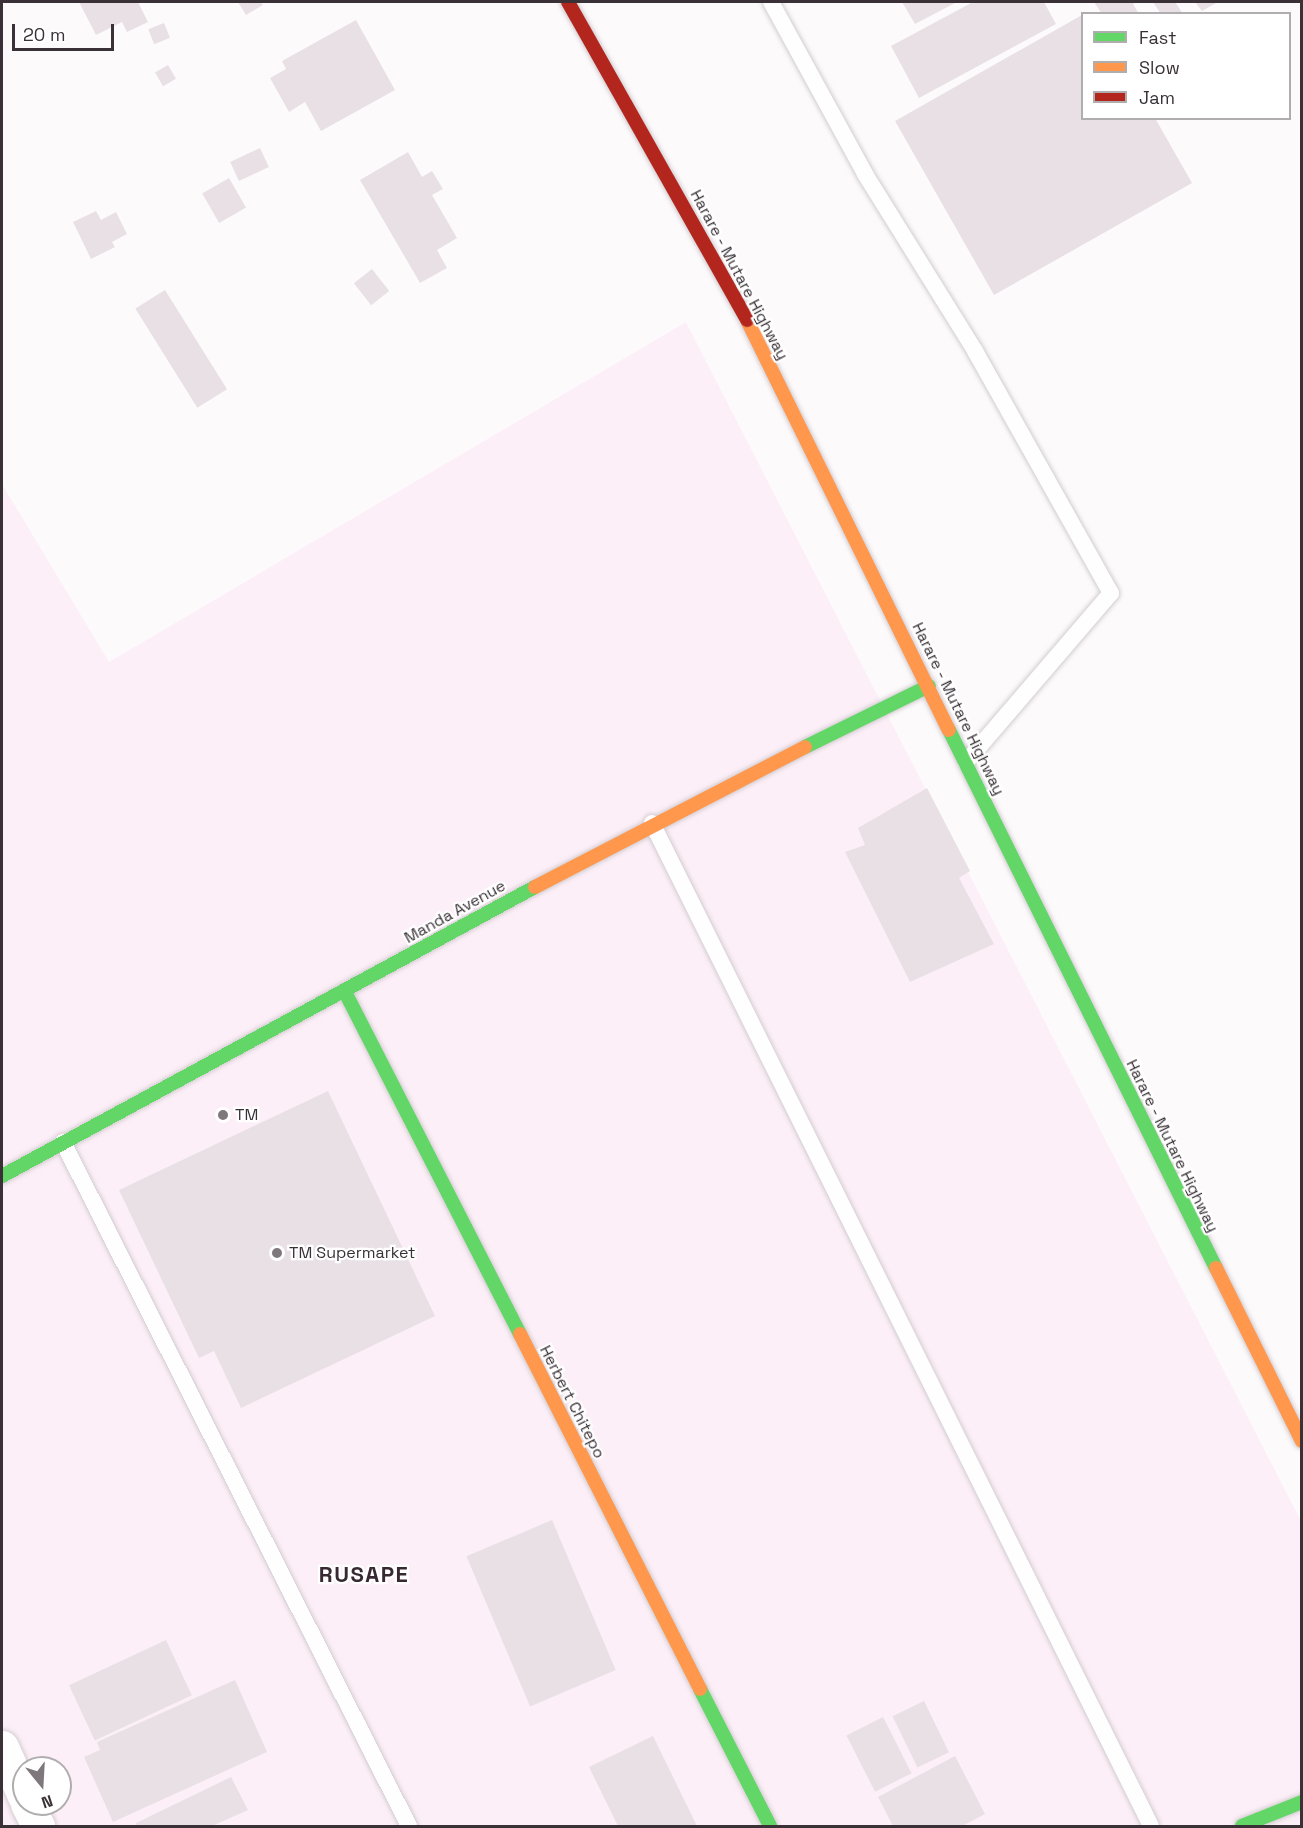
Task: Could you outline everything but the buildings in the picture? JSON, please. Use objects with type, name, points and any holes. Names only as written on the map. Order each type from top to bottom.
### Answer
[{"type":"main road","name":"Harare - Mutare Highway","points":[[568,2],[727,281],[929,686],[1211,1265],[1302,1441]]},
{"type":"main road","name":"Manda Avenue","points":[[2,1176],[345,992],[652,823],[929,686]]},
{"type":"main road","name":"Herbert Chitepo","points":[[345,992],[770,1827]]},
{"type":"main road","points":[[1242,1827],[1302,1802]]},
{"type":"street","points":[[2,1747],[12,1769]]},
{"type":"lane","points":[[771,2],[865,174],[975,351],[1111,593],[966,762]]},
{"type":"lane","points":[[652,823],[1151,1827]]},
{"type":"lane","points":[[63,1142],[409,1827]]},
{"type":"shaded area","points":[[686,322],[1301,1521],[1301,1826],[2,1826],[2,484],[109,662]]},
{"type":"traffic: fast","points":[[805,747],[929,686]]},
{"type":"traffic: fast","points":[[949,730],[1216,1268]]},
{"type":"traffic: fast","points":[[2,1176],[535,887]]},
{"type":"traffic: fast","points":[[345,992],[520,1334]]},
{"type":"traffic: fast","points":[[700,1689],[770,1826]]},
{"type":"traffic: fast","points":[[1242,1826],[1302,1802]]},
{"type":"traffic: slow","points":[[747,320],[949,730]]},
{"type":"traffic: slow","points":[[535,887],[805,747]]},
{"type":"traffic: slow","points":[[1216,1268],[1302,1441]]},
{"type":"traffic: slow","points":[[520,1334],[700,1689]]},
{"type":"traffic: jam","points":[[568,2],[747,320]]},
{"type":"place","name":"TM","points":[[223,1115]]},
{"type":"place","name":"TM Supermarket","points":[[277,1253]]},
{"type":"district","name":"RUSAPE","points":[[364,1575]]}]
